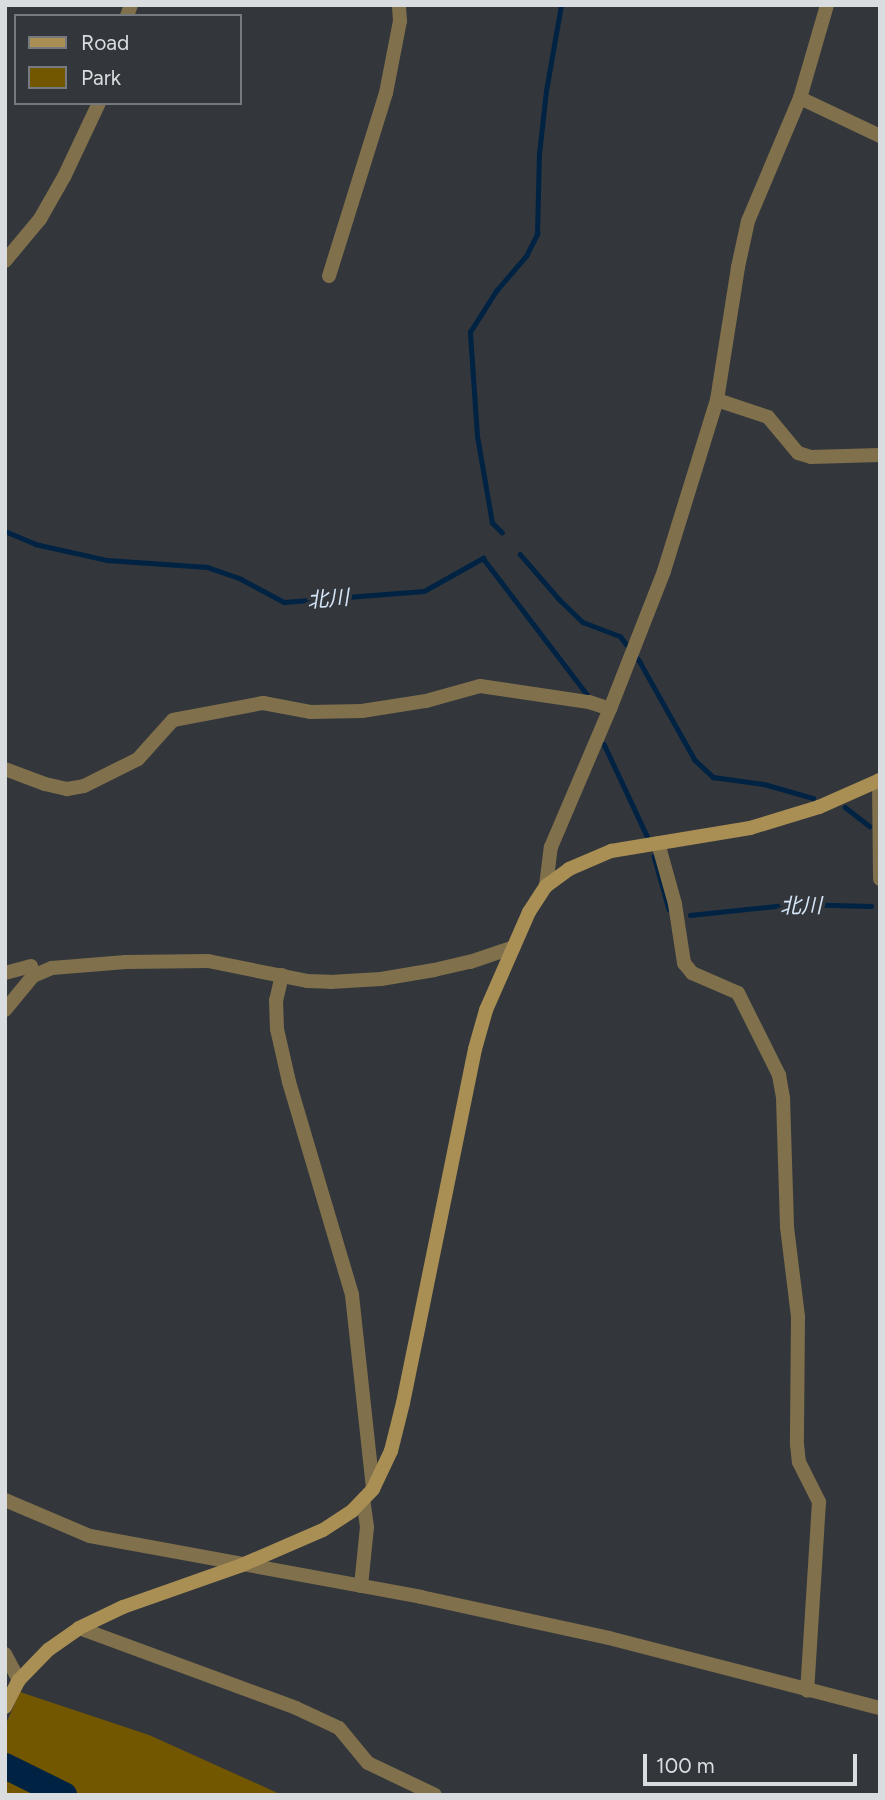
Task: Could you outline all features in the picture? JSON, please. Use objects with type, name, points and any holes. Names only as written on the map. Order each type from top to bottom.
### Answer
[{"type":"street","points":[[329,276],[386,93],[400,21],[398,5]]},
{"type":"street","points":[[546,886],[551,847],[610,709],[664,571],[717,400],[737,267],[748,221],[800,98],[827,5]]},
{"type":"street","points":[[800,98],[880,136]]},
{"type":"street","points":[[5,261],[46,209],[98,105]]},
{"type":"street","points":[[717,400],[768,417],[798,453],[811,457],[880,454]]},
{"type":"street","points":[[5,769],[67,789],[84,786],[138,760],[173,720],[263,703],[310,712],[362,711],[426,701],[480,686],[589,702],[610,709]]},
{"type":"street","points":[[5,1707],[19,1680],[48,1650],[79,1628],[123,1607],[243,1565],[323,1530],[363,1500],[373,1489],[391,1451],[403,1402],[475,1049],[486,1010],[529,912],[546,886],[569,869],[611,851],[750,828],[819,807],[880,780],[880,879]]},
{"type":"street","points":[[658,843],[675,904],[684,963],[692,973],[738,993],[779,1075],[781,1086],[788,1227],[798,1317],[797,1444],[799,1462],[819,1502],[807,1691]]},
{"type":"street","points":[[5,1010],[33,976],[52,968],[126,962],[208,961],[330,982],[381,979],[470,962],[514,947]]},
{"type":"street","points":[[5,973],[31,967]]},
{"type":"street","points":[[282,975],[276,1000],[277,1029],[289,1082],[352,1295],[373,1489]]},
{"type":"street","points":[[5,1500],[90,1536],[361,1586],[609,1638],[880,1708]]},
{"type":"street","points":[[361,1586],[368,1527],[363,1500]]},
{"type":"street","points":[[79,1628],[296,1709],[339,1728],[368,1763],[435,1795]]},
{"type":"street","points":[[5,1654],[19,1680]]},
{"type":"green space","points":[[20,1692],[149,1735],[282,1795],[5,1795],[5,1726]]},
{"type":"waterway","points":[[502,533],[492,523],[477,436],[470,332],[496,291],[526,256],[537,234],[539,154],[546,91],[561,5]]},
{"type":"waterway","name":"北川","points":[[5,531],[35,544],[107,560],[207,567],[241,579],[284,602],[424,591],[483,558],[587,694]]},
{"type":"waterway","points":[[520,554],[583,622],[620,636],[640,662],[695,760],[713,777],[764,784],[813,798]]},
{"type":"waterway","name":"北川","points":[[604,744],[647,836]]},
{"type":"waterway","points":[[845,807],[869,826]]},
{"type":"waterway","name":"北川","points":[[654,856],[669,909]]},
{"type":"waterway","name":"北川","points":[[690,915],[794,904],[871,906]]},
{"type":"waterway","points":[[5,1766],[64,1795]]}]
